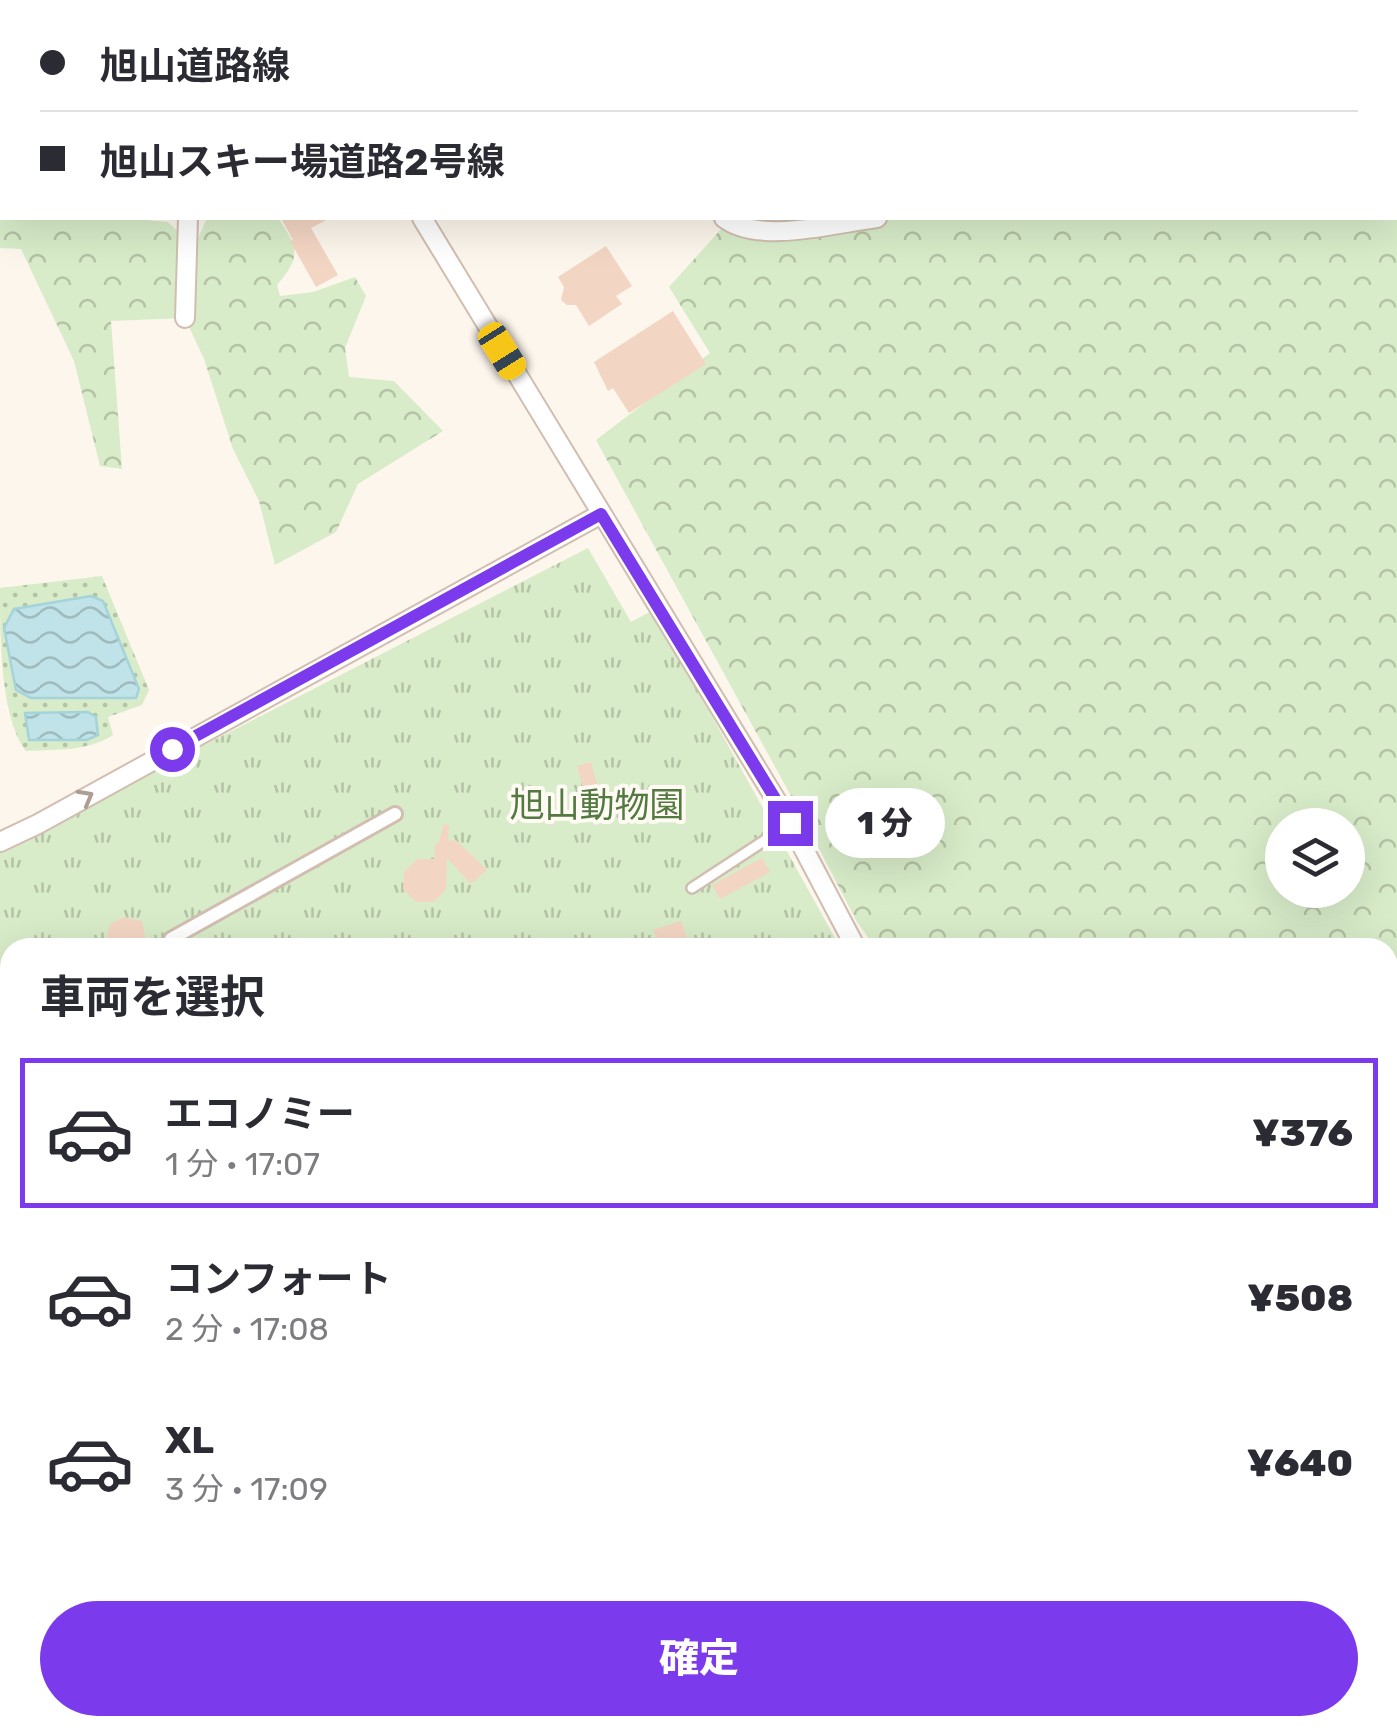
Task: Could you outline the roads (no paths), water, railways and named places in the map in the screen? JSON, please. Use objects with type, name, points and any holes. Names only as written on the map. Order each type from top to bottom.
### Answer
[{"type":"street","points":[[185,318],[188,220]]},
{"type":"street","points":[[423,220],[790,823],[851,938]]},
{"type":"street","points":[[727,220],[764,232],[861,220]]},
{"type":"street","points":[[0,842],[601,514]]},
{"type":"street","points":[[170,938],[395,814]]},
{"type":"lane","points":[[692,888],[790,823]]},
{"type":"water","points":[[91,596],[103,601],[139,689],[136,698],[31,698],[16,690],[4,628],[14,609]]},
{"type":"water","points":[[88,712],[96,717],[98,735],[87,740],[29,740],[25,713]]},
{"type":"park label","name":"旭山動物園","points":[[597,805]]}]
